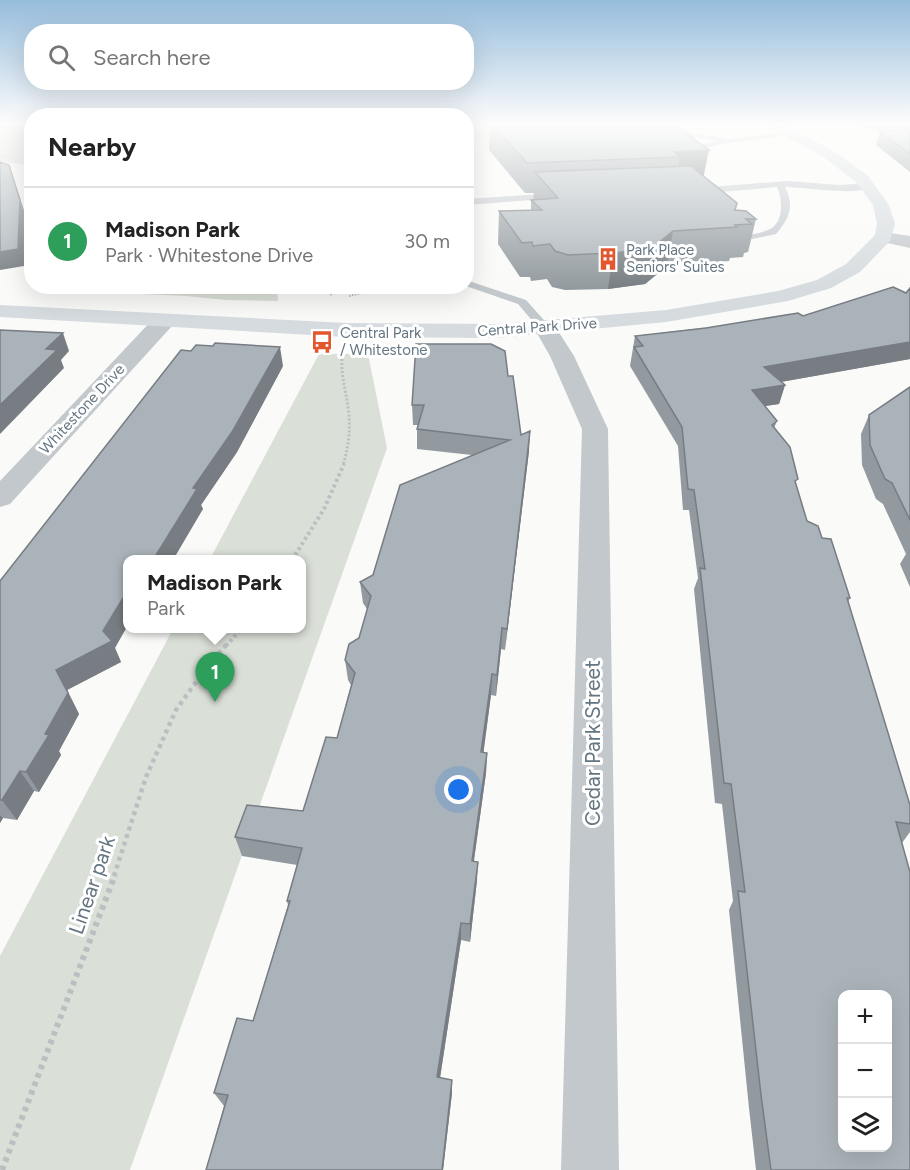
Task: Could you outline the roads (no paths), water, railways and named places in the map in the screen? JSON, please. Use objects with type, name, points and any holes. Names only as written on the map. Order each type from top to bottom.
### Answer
[{"type":"street","points":[[861,180],[869,186],[881,205],[884,214],[884,237],[910,242]]},
{"type":"street","name":"Central Park Drive","points":[[0,311],[346,330],[424,332],[545,328],[708,310],[805,291],[853,268],[884,237]]},
{"type":"street","name":"Whitestone Drive","points":[[0,498],[164,321]]},
{"type":"street","name":"Cedar Park Street","points":[[545,328],[562,356],[595,429],[590,1170]]},
{"type":"lane","points":[[689,192],[780,185],[839,188],[869,186]]},
{"type":"lane","points":[[733,240],[773,232],[786,217],[786,196],[780,185]]},
{"type":"lane","points":[[474,201],[570,195]]},
{"type":"lane","points":[[474,286],[522,302],[545,328]]},
{"type":"place","name":"Park Place Seniors' Suites","points":[[608,259]]},
{"type":"place","name":"Central Park / Whitestone","points":[[322,342]]},
{"type":"place","name":"Madison Park","points":[[215,702]]}]
